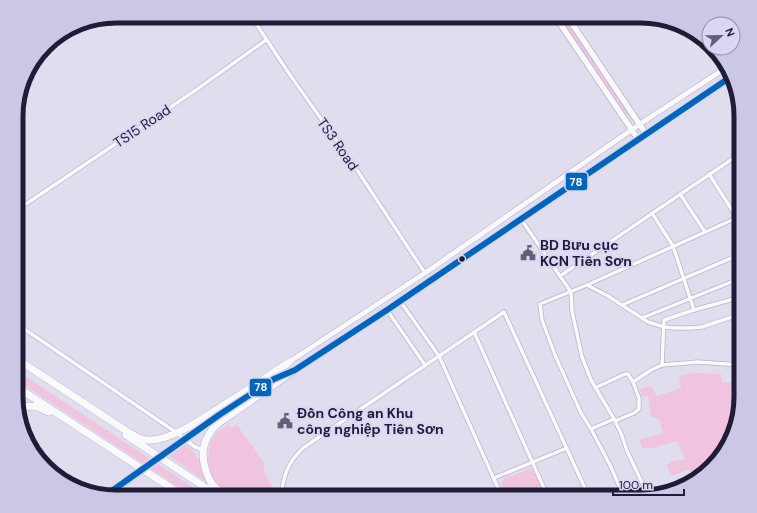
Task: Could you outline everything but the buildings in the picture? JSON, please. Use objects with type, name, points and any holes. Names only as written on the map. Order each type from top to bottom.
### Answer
[{"type":"highway","points":[[23,363],[128,432],[144,440],[149,440],[160,439],[177,433],[197,422],[289,362]]},
{"type":"highway","points":[[23,368],[209,490]]},
{"type":"highway","points":[[217,490],[211,484],[203,458],[204,442],[210,432],[216,425],[295,370]]},
{"type":"highway","points":[[23,391],[174,490]]},
{"type":"highway","points":[[24,407],[35,406],[46,410],[114,455],[155,477]]},
{"type":"main road","points":[[560,23],[638,139]]},
{"type":"main road","points":[[572,23],[646,134]]},
{"type":"main road","points":[[113,490],[274,378],[289,362],[425,273],[640,124],[721,70]]},
{"type":"main road","points":[[274,378],[295,370],[387,310],[726,80]]},
{"type":"main road","points":[[425,273],[430,281]]},
{"type":"street","name":"TS3 Road","points":[[255,23],[355,166],[425,273]]},
{"type":"street","name":"TS15 Road","points":[[23,206],[196,90],[266,40]]},
{"type":"street","points":[[560,276],[734,157]]},
{"type":"street","points":[[709,174],[734,210]]},
{"type":"street","points":[[680,194],[705,232]]},
{"type":"street","points":[[652,213],[674,246],[694,310]]},
{"type":"street","points":[[521,219],[571,292],[572,311],[582,357],[591,380],[614,420],[646,490]]},
{"type":"street","points":[[620,490],[610,465],[581,413],[567,383],[542,320],[540,304],[571,292],[734,219]]},
{"type":"street","points":[[622,305],[734,257]]},
{"type":"street","points":[[642,318],[734,281]]},
{"type":"street","points":[[587,285],[648,322],[664,327],[702,327],[734,316]]},
{"type":"street","points":[[662,365],[664,320],[734,299]]},
{"type":"street","points":[[400,301],[439,356],[499,490]]},
{"type":"street","points":[[387,310],[425,365]]},
{"type":"street","points":[[282,490],[285,474],[296,455],[303,448],[504,312],[586,490]]},
{"type":"street","points":[[23,328],[177,433],[195,447],[203,450]]},
{"type":"street","points":[[474,332],[545,490]]},
{"type":"street","points":[[633,382],[651,370],[662,365],[698,362],[734,365]]},
{"type":"street","points":[[591,429],[634,413],[639,409],[639,398],[633,382],[628,374],[595,388]]},
{"type":"street","points":[[494,478],[566,448]]},
{"type":"shaded area","points":[[564,23],[568,23],[628,115]]},
{"type":"shaded area","points":[[694,373],[721,374],[722,382],[734,383],[734,403],[729,427],[715,453],[707,463],[692,474],[689,469],[675,475],[671,475],[667,466],[670,462],[685,459],[677,441],[649,449],[642,448],[640,440],[663,433],[659,419],[651,416],[648,396],[642,396],[640,389],[651,386],[657,396],[681,388],[679,376]]},
{"type":"shaded area","points":[[23,375],[197,490],[183,490],[23,384]]},
{"type":"shaded area","points":[[228,425],[230,428],[237,425],[264,463],[264,472],[274,490],[222,490],[211,475],[208,458],[210,443],[218,431]]},
{"type":"shaded area","points":[[183,443],[193,451],[199,460],[206,482],[169,454]]},
{"type":"shaded area","points":[[529,469],[534,472],[543,490],[504,490],[501,484],[504,479]]},
{"type":"transit line","name":"78","points":[[113,490],[219,415],[274,379],[295,370],[387,310],[726,80]]},
{"type":"place","name":"BD Bưu cục KCN Tiên Sơn","points":[[528,253]]},
{"type":"place","name":"Đồn Công an Khu công nghiệp Tiên Sơn","points":[[285,421]]}]
